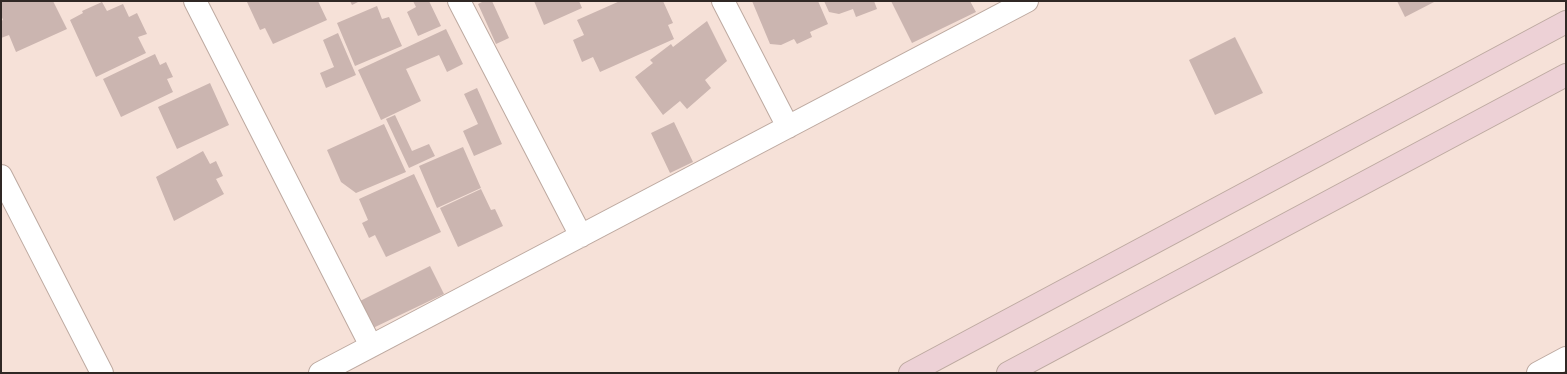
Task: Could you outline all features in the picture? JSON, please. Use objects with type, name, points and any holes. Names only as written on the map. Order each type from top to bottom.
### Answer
[{"type":"main road","points":[[910,373],[1566,22]]},
{"type":"main road","points":[[1008,373],[1566,75]]},
{"type":"street","points":[[195,1],[371,346]]},
{"type":"street","points":[[459,1],[581,236]]},
{"type":"street","points":[[723,1],[788,126]]},
{"type":"street","points":[[320,373],[788,126],[994,9],[1027,1]]},
{"type":"street","points":[[1,176],[102,373]]},
{"type":"street","points":[[1538,373],[1566,358]]},
{"type":"building","points":[[1,1],[53,1],[67,29],[16,52],[9,35],[1,38],[1,21],[3,20],[1,15]]},
{"type":"building","points":[[318,1],[327,20],[273,44],[265,28],[260,30],[247,2]]},
{"type":"building","points":[[350,1],[360,1],[352,5]]},
{"type":"building","points":[[413,1],[429,1],[441,26],[418,36],[407,12],[416,7]]},
{"type":"building","points":[[484,1],[492,1],[509,38],[496,44],[478,4]]},
{"type":"building","points":[[534,1],[579,1],[582,8],[544,25]]},
{"type":"building","points":[[620,1],[663,1],[673,23],[668,25],[674,39],[600,72],[593,57],[582,62],[573,40],[584,35],[577,20]]},
{"type":"building","points":[[752,1],[818,1],[828,24],[810,32],[812,37],[797,44],[794,39],[781,45],[770,44]]},
{"type":"building","points":[[824,1],[874,1],[877,9],[856,17],[853,9],[839,14],[829,12]]},
{"type":"building","points":[[891,1],[970,1],[976,12],[912,43]]},
{"type":"building","points":[[1397,1],[1436,1],[1405,17]]},
{"type":"building","points":[[102,2],[107,11],[123,4],[129,17],[137,13],[147,34],[138,37],[146,53],[96,77],[70,20],[83,13],[82,11]]},
{"type":"building","points":[[377,6],[382,19],[389,17],[402,46],[355,66],[337,23]]},
{"type":"building","points":[[707,21],[727,61],[705,80],[711,88],[687,109],[680,101],[663,115],[635,77],[653,63],[650,60],[671,44],[673,47]]},
{"type":"building","points":[[446,29],[463,64],[447,72],[439,55],[406,69],[421,101],[381,120],[358,70]]},
{"type":"building","points":[[338,33],[356,75],[326,88],[320,73],[334,67],[323,40]]},
{"type":"building","points":[[1235,37],[1263,93],[1215,115],[1189,60]]},
{"type":"building","points":[[155,54],[160,65],[166,62],[173,77],[167,79],[173,92],[121,117],[103,79]]},
{"type":"building","points":[[210,83],[229,125],[177,149],[158,107]]},
{"type":"building","points":[[477,88],[502,144],[474,156],[463,131],[478,124],[464,94]]},
{"type":"building","points":[[395,115],[412,151],[429,144],[435,156],[409,168],[386,119]]},
{"type":"building","points":[[674,122],[693,162],[670,173],[651,133]]},
{"type":"building","points":[[384,124],[406,172],[356,193],[341,182],[327,150]]},
{"type":"building","points":[[463,147],[481,188],[437,208],[419,166]]},
{"type":"building","points":[[203,151],[210,164],[216,161],[223,176],[216,179],[224,194],[174,221],[156,177]]},
{"type":"building","points":[[414,174],[441,232],[386,257],[375,235],[369,238],[362,223],[368,220],[359,199]]},
{"type":"building","points":[[481,189],[491,210],[495,209],[503,226],[458,247],[440,208]]},
{"type":"building","points":[[430,266],[444,294],[373,328],[360,301]]}]
